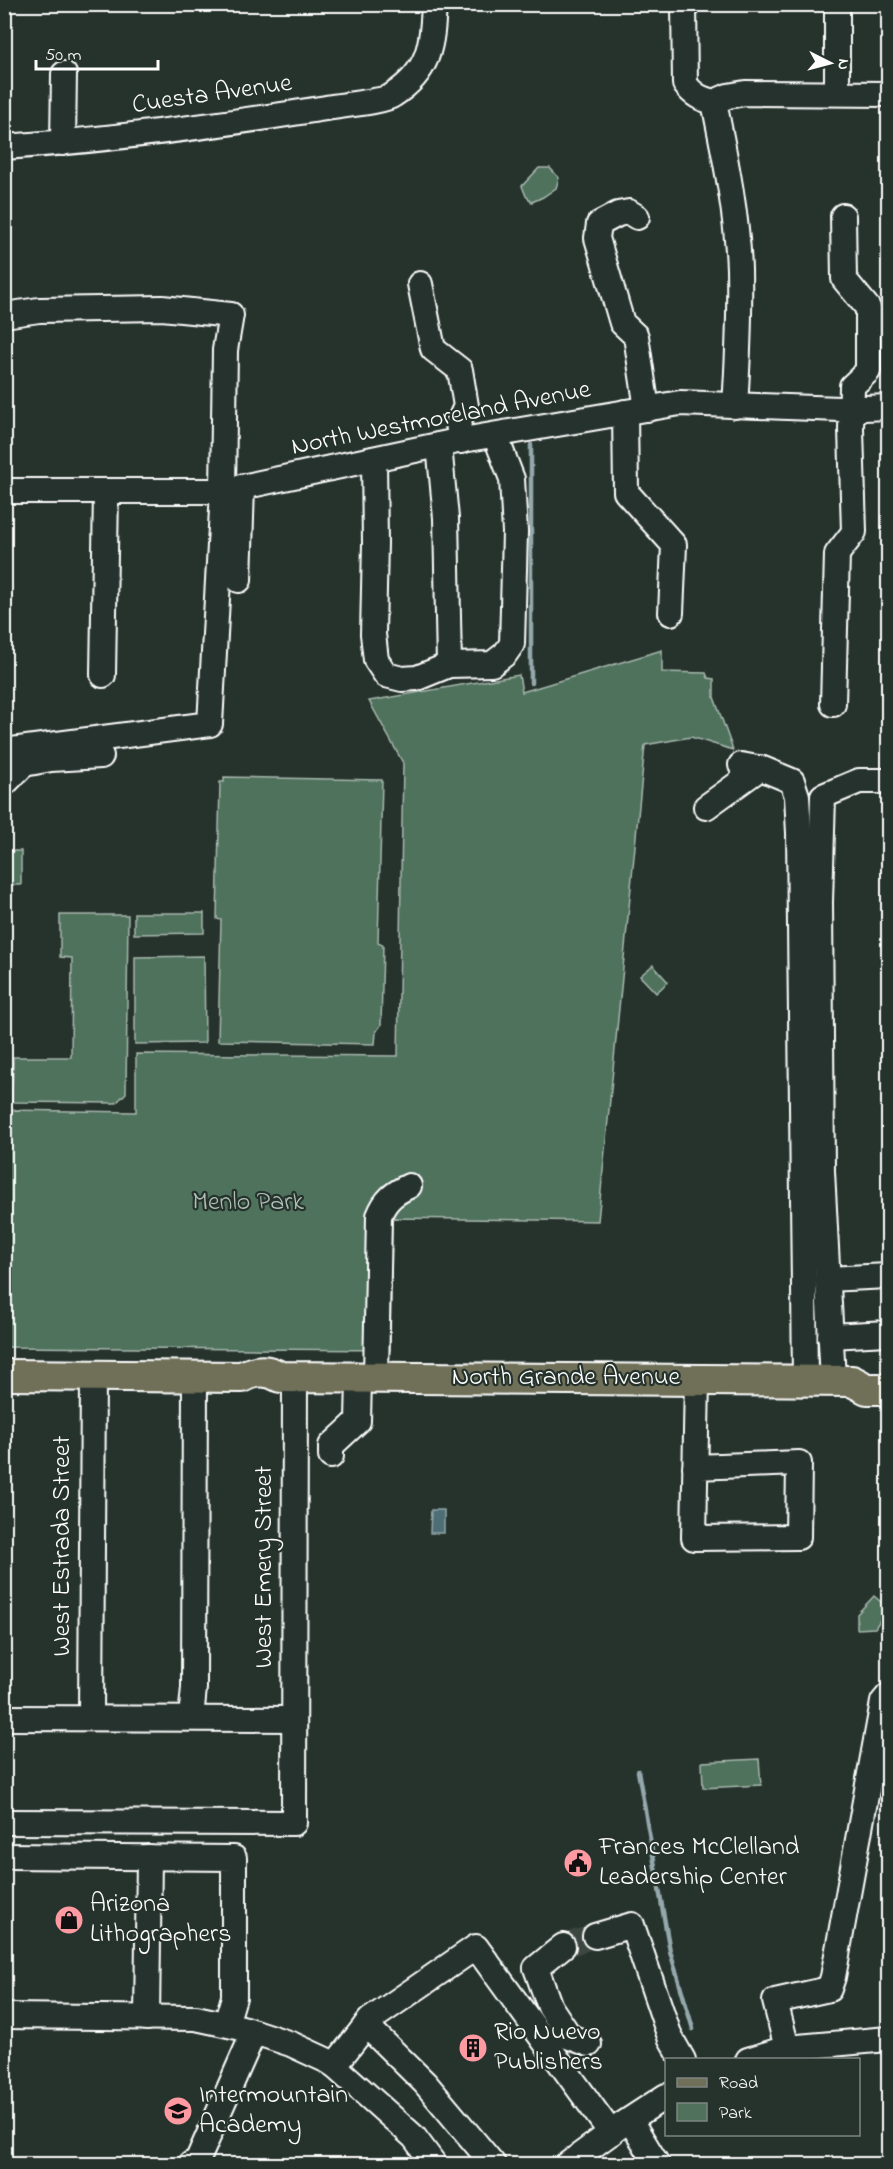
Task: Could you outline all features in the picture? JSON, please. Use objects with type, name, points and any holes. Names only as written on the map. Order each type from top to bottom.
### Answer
[{"type":"main road","name":"North Grande Avenue","points":[[830,1381],[866,1369],[888,1369]]},
{"type":"main road","name":"North Grande Avenue","points":[[4,1375],[242,1377],[251,1372],[272,1372],[288,1377],[830,1381],[867,1389],[888,1389]]},
{"type":"street","name":"Cuesta Avenue","points":[[4,147],[63,143],[217,126],[391,97],[419,74],[432,40],[434,4]]},
{"type":"street","points":[[684,4],[685,84],[692,94],[704,100],[714,102],[728,96],[745,93],[888,94]]},
{"type":"street","points":[[837,4],[837,93]]},
{"type":"street","points":[[63,143],[64,74]]},
{"type":"street","points":[[714,102],[731,197],[739,268],[739,339],[735,406]]},
{"type":"street","points":[[638,217],[629,212],[618,214],[599,224],[597,238],[622,323],[636,336],[636,410],[626,492],[674,545],[671,613]]},
{"type":"street","points":[[833,704],[837,554],[854,532],[852,386],[868,371],[868,308],[844,279],[843,216]]},
{"type":"street","points":[[420,284],[433,349],[460,370],[466,406],[450,443],[446,518],[449,665]]},
{"type":"street","points":[[4,315],[39,310],[162,308],[231,315],[225,350],[239,580]]},
{"type":"street","name":"North Westmoreland Avenue","points":[[4,492],[232,489],[450,443],[680,403],[735,406],[888,407]]},
{"type":"street","points":[[374,459],[373,634],[376,660],[386,675],[402,679],[417,678],[449,665],[492,664],[505,654],[512,644],[515,532],[512,479],[495,435]]},
{"type":"street","points":[[4,751],[210,724],[232,489]]},
{"type":"street","points":[[103,675],[106,492]]},
{"type":"street","points":[[5,783],[24,764],[51,759],[101,756]]},
{"type":"street","points":[[705,807],[750,766],[792,781],[797,796],[830,1381]]},
{"type":"street","points":[[830,1381],[828,1279],[822,1171],[820,902],[823,796],[859,781],[888,781]]},
{"type":"street","points":[[331,1456],[331,1446],[358,1421],[367,1377],[379,1216],[384,1203],[409,1186]]},
{"type":"street","points":[[828,1279],[888,1276]]},
{"type":"street","points":[[830,1336],[888,1333]]},
{"type":"street","name":"West Estrada Street","points":[[91,1717],[93,1375]]},
{"type":"street","points":[[191,1718],[194,1688],[195,1377]]},
{"type":"street","name":"West Emery Street","points":[[4,1822],[294,1823],[288,1377]]},
{"type":"street","points":[[695,1467],[799,1463],[798,1537],[694,1538],[695,1467],[697,1379]]},
{"type":"street","points":[[787,2048],[775,2001],[829,1989],[833,1977],[883,1702],[888,1696]]},
{"type":"street","points":[[4,1718],[293,1719]]},
{"type":"street","points":[[4,1856],[234,1858],[234,1997],[226,2025]]},
{"type":"street","points":[[147,2018],[149,1857]]},
{"type":"street","points":[[596,1936],[632,1925],[670,2037],[682,2058]]},
{"type":"street","points":[[563,1946],[536,1968],[550,2007],[570,2037],[589,2044]]},
{"type":"street","points":[[334,2066],[370,2020],[476,1947],[620,2126],[657,2164]]},
{"type":"street","points":[[4,2016],[195,2018],[254,2032],[291,2044],[334,2066],[414,2137],[434,2164]]},
{"type":"street","points":[[366,2025],[425,2083],[493,2164]]},
{"type":"street","points":[[191,2164],[196,2164],[254,2032]]},
{"type":"street","points":[[754,2058],[787,2048],[888,2039]]},
{"type":"street","points":[[568,2164],[665,2097]]},
{"type":"green space","points":[[539,168],[550,168],[559,178],[556,188],[532,202],[526,196],[522,186]]},
{"type":"green space","name":"Menlo Park","points":[[662,650],[662,672],[706,673],[708,678],[714,679],[714,697],[733,750],[691,737],[645,745],[598,1221],[392,1218],[390,1350],[5,1347],[5,1110],[136,1112],[136,1054],[398,1056],[403,763],[369,701],[519,675],[522,692]]},
{"type":"green space","points":[[224,777],[382,780],[378,943],[383,945],[381,1025],[376,1032],[375,1044],[218,1041],[221,920],[217,919],[220,782],[224,782]]},
{"type":"green space","points":[[5,851],[21,851],[21,885],[5,885]]},
{"type":"green space","points":[[134,913],[204,913],[204,933],[134,934]]},
{"type":"green space","points":[[60,915],[128,915],[126,1093],[116,1103],[12,1102],[13,1057],[71,1057],[72,958],[60,957]]},
{"type":"green space","points":[[204,956],[205,1043],[135,1044],[135,957]]},
{"type":"green space","points":[[653,965],[668,982],[656,993],[640,976]]},
{"type":"green space","points":[[874,1596],[888,1608],[875,1628],[857,1629],[857,1614]]},
{"type":"green space","points":[[759,1759],[761,1785],[703,1788],[702,1762]]},
{"type":"water","points":[[431,1510],[444,1510],[444,1533],[430,1533]]},
{"type":"waterway","points":[[531,445],[531,683]]},
{"type":"waterway","points":[[638,1771],[670,1951],[693,2029]]},
{"type":"tunnel","points":[[563,1946],[595,1936]]},
{"type":"place","name":"Frances McClelland Leadership Center","points":[[578,1863]]},
{"type":"place","name":"Arizona Lithographers","points":[[69,1920]]},
{"type":"place","name":"Rio Nuevo Publishers","points":[[473,2048]]},
{"type":"place","name":"Intermountain Academy","points":[[178,2111]]}]
